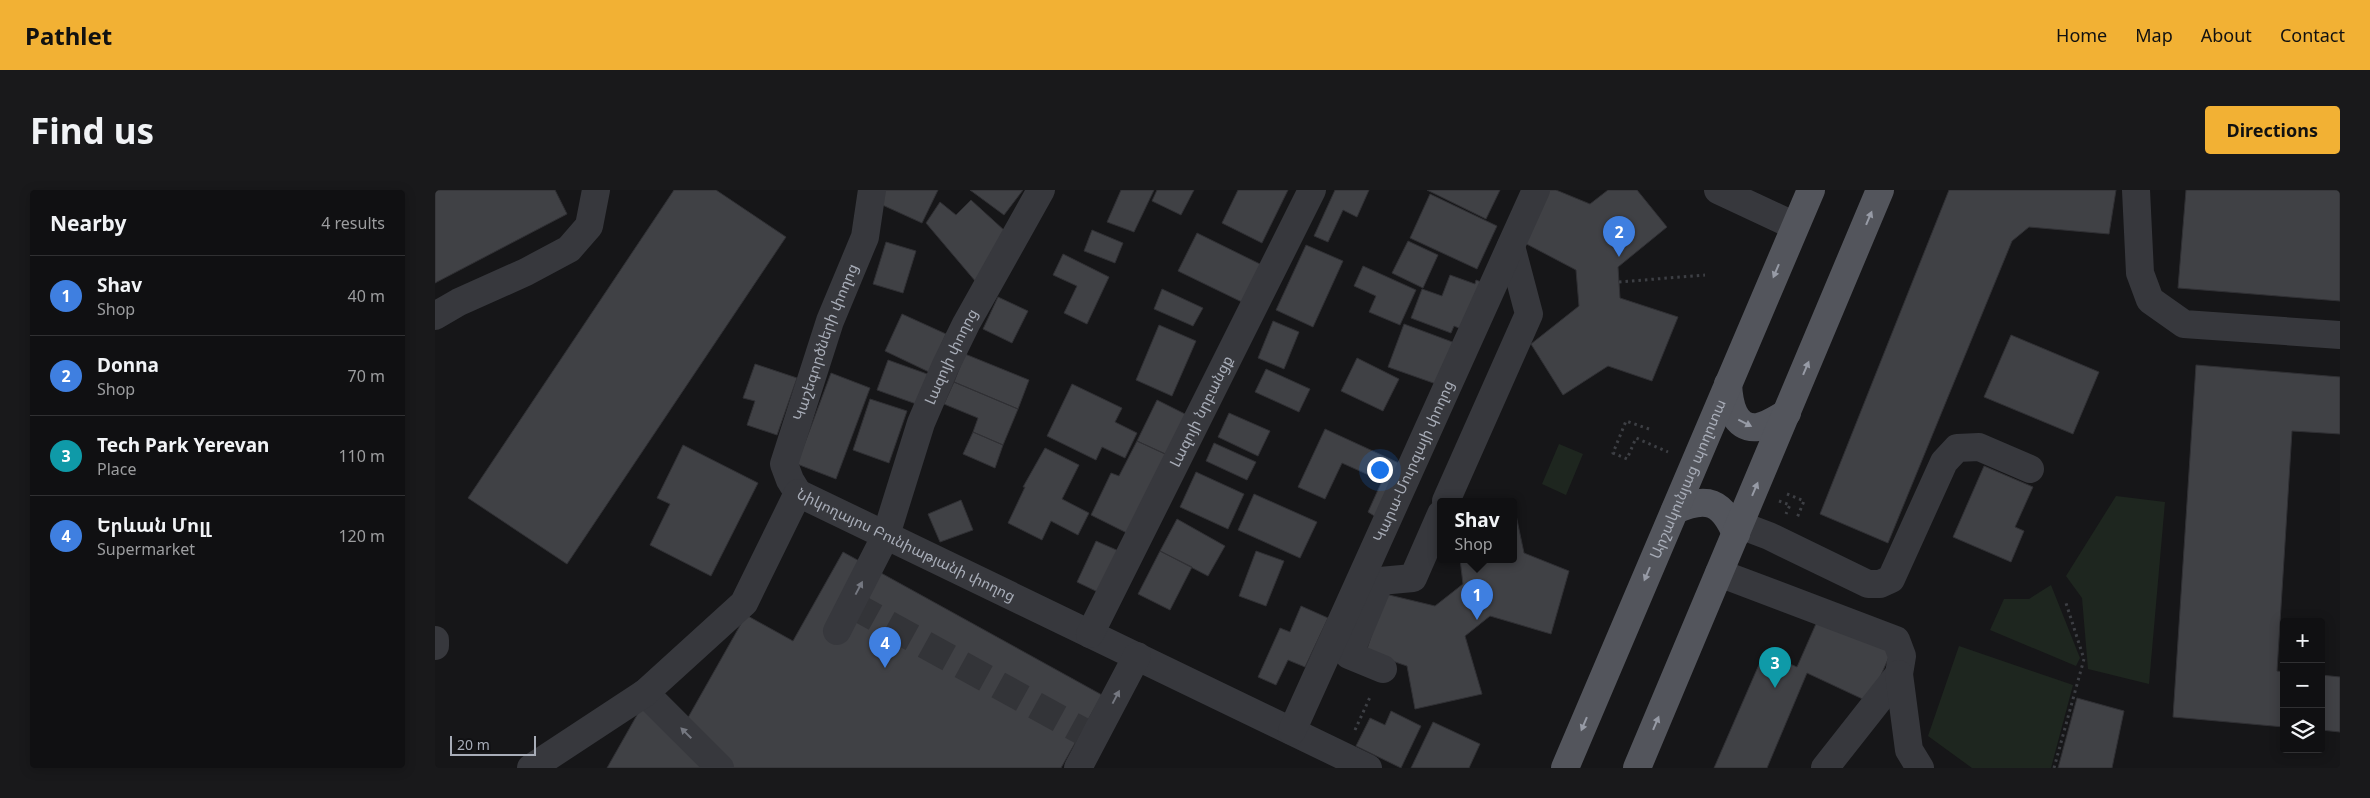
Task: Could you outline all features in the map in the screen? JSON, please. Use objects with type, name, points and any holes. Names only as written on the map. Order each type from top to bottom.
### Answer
[{"type":"main road","name":"Արշակունյաց պողոտա","points":[[1565,768],[1811,190]]},
{"type":"main road","points":[[1637,768],[1880,190]]},
{"type":"main road","points":[[1728,384],[1729,401],[1734,416],[1745,425],[1757,427],[1787,413]]},
{"type":"main road","points":[[1675,510],[1691,503],[1703,501],[1713,504],[1729,517],[1737,529]]},
{"type":"street","points":[[435,316],[459,302],[526,272],[569,249],[589,226],[596,190]]},
{"type":"street","name":"Կաշեգործների փողոց","points":[[798,493],[790,480],[785,464],[830,321],[865,238],[872,190]]},
{"type":"street","name":"Լազոյի փողոց","points":[[837,631],[886,535],[921,423],[945,366],[966,324],[1041,190]]},
{"type":"street","name":"Լազոյի նրբանցք","points":[[1090,634],[1312,190]]},
{"type":"street","name":"Կարա-Մուրզայի փողոց","points":[[1292,731],[1536,190]]},
{"type":"street","points":[[1718,190],[1795,226]]},
{"type":"street","points":[[2136,190],[2140,273],[2150,300],[2177,320],[2185,324],[2340,335]]},
{"type":"street","points":[[1448,498],[1529,314],[1511,246]]},
{"type":"street","points":[[1737,529],[1769,536],[1867,584],[1880,584],[1891,579],[1944,462],[1957,448],[1979,447],[2030,469]]},
{"type":"street","name":"Նիկողայոս Բունիաթյանի փողոց","points":[[531,768],[645,692],[745,603],[798,493],[1368,768]]},
{"type":"street","points":[[1383,669],[1349,655],[1380,581],[1413,578],[1437,523]]},
{"type":"street","points":[[1719,573],[1896,640],[1902,656],[1899,674],[1909,750],[1919,768]]},
{"type":"street","points":[[435,640],[435,646]]},
{"type":"street","points":[[1078,768],[1088,734],[1137,656]]},
{"type":"street","points":[[1825,768],[1899,674]]},
{"type":"street","points":[[645,692],[720,768]]},
{"type":"path","points":[[1619,282],[1705,275]]},
{"type":"path","points":[[1636,438],[1627,459],[1613,453],[1626,421],[1649,429]]},
{"type":"path","points":[[1787,494],[1804,501]]},
{"type":"path","points":[[2054,768],[2084,659],[2065,600]]},
{"type":"path","points":[[1343,756],[1383,669]]},
{"type":"shaded area","points":[[1559,444],[1583,454],[1566,495],[1542,484]]},
{"type":"shaded area","points":[[2116,496],[2165,502],[2149,684],[2088,669],[2082,598],[2066,576]]},
{"type":"shaded area","points":[[2051,585],[2080,658],[2076,666],[1990,630],[2004,599],[2029,599]]},
{"type":"shaded area","points":[[1959,646],[2073,685],[2051,768],[1972,768],[1928,736]]},
{"type":"building","points":[[435,190],[555,190],[567,214],[435,283]]},
{"type":"building","points":[[674,190],[716,190],[786,237],[567,564],[468,498]]},
{"type":"building","points":[[884,190],[938,190],[922,223],[878,203]]},
{"type":"building","points":[[970,190],[1023,190],[1004,215]]},
{"type":"building","points":[[1121,190],[1154,190],[1134,232],[1107,222]]},
{"type":"building","points":[[1157,190],[1194,190],[1181,215],[1152,201]]},
{"type":"building","points":[[1238,190],[1288,190],[1262,243],[1222,223]]},
{"type":"building","points":[[1335,190],[1369,190],[1357,217],[1343,210],[1328,242],[1314,236]]},
{"type":"building","points":[[1427,190],[1500,190],[1486,219]]},
{"type":"building","points":[[1548,190],[1556,190],[1590,204],[1608,190],[1637,190],[1667,227],[1618,267],[1620,298],[1678,317],[1652,381],[1608,366],[1563,395],[1531,344],[1579,306],[1576,270],[1519,240]]},
{"type":"building","points":[[1949,190],[2116,190],[2109,234],[2029,227],[2012,241],[1888,543],[1820,514]]},
{"type":"building","points":[[2186,190],[2340,190],[2340,301],[2178,288]]},
{"type":"building","points":[[1430,194],[1497,226],[1477,269],[1410,238]]},
{"type":"building","points":[[971,200],[1005,231],[976,282],[926,223],[940,202],[956,215]]},
{"type":"building","points":[[1092,230],[1123,243],[1115,263],[1084,251]]},
{"type":"building","points":[[1197,233],[1264,266],[1246,304],[1178,271]]},
{"type":"building","points":[[1408,241],[1438,255],[1423,288],[1392,273]]},
{"type":"building","points":[[886,242],[916,251],[903,293],[873,284]]},
{"type":"building","points":[[1306,245],[1343,261],[1313,327],[1276,310]]},
{"type":"building","points":[[1063,254],[1109,277],[1087,324],[1064,313],[1077,286],[1053,275]]},
{"type":"building","points":[[1363,266],[1416,290],[1400,325],[1369,312],[1376,296],[1354,286]]},
{"type":"building","points":[[1450,275],[1475,284],[1476,280],[1489,285],[1471,333],[1454,326],[1451,333],[1411,318],[1422,289],[1442,296]]},
{"type":"building","points":[[1162,289],[1203,308],[1193,326],[1154,309]]},
{"type":"building","points":[[998,297],[1028,311],[1012,343],[983,329]]},
{"type":"building","points":[[902,314],[946,334],[929,372],[885,351]]},
{"type":"building","points":[[1273,321],[1299,332],[1284,369],[1258,358]]},
{"type":"building","points":[[1404,324],[1455,343],[1439,385],[1388,367]]},
{"type":"building","points":[[1159,325],[1196,341],[1172,396],[1136,380]]},
{"type":"building","points":[[2011,335],[2099,372],[2073,434],[1984,397]]},
{"type":"building","points":[[965,354],[1029,380],[1018,409],[954,382]]},
{"type":"building","points":[[1357,358],[1399,379],[1383,411],[1341,391]]},
{"type":"building","points":[[888,360],[930,375],[919,405],[877,390]]},
{"type":"building","points":[[755,364],[797,378],[777,435],[747,425],[755,401],[743,398]]},
{"type":"building","points":[[2196,365],[2340,377],[2340,434],[2292,431],[2277,671],[2280,671],[2280,727],[2173,717]]},
{"type":"building","points":[[1266,369],[1310,389],[1299,412],[1255,392]]},
{"type":"building","points":[[831,373],[870,388],[836,479],[797,464]]},
{"type":"building","points":[[954,382],[1018,409],[1003,445],[973,432],[978,418],[944,404]]},
{"type":"building","points":[[1072,384],[1122,408],[1115,422],[1137,433],[1125,458],[1102,447],[1096,460],[1047,436]]},
{"type":"building","points":[[870,399],[907,411],[889,463],[853,450]]},
{"type":"building","points":[[1157,400],[1187,415],[1167,455],[1137,441]]},
{"type":"building","points":[[1229,413],[1270,431],[1258,456],[1218,437]]},
{"type":"building","points":[[1325,429],[1401,464],[1376,517],[1368,512],[1382,481],[1342,463],[1325,499],[1298,487]]},
{"type":"building","points":[[973,432],[1003,445],[995,468],[963,454]]},
{"type":"building","points":[[1137,441],[1170,456],[1131,535],[1091,515],[1111,473],[1119,476]]},
{"type":"building","points":[[1214,443],[1256,462],[1247,480],[1206,461]]},
{"type":"building","points":[[683,445],[758,483],[711,576],[650,545],[670,504],[657,498]]},
{"type":"building","points":[[1045,448],[1079,465],[1062,499],[1089,513],[1078,535],[1051,521],[1042,540],[1008,523],[1025,487],[1023,487]]},
{"type":"building","points":[[1984,466],[2033,487],[2015,527],[2024,531],[2011,562],[1953,537]]},
{"type":"building","points":[[1196,472],[1244,494],[1228,529],[1180,507]]},
{"type":"building","points":[[1254,494],[1317,522],[1300,558],[1238,530]]},
{"type":"building","points":[[961,500],[973,530],[940,542],[928,514]]},
{"type":"building","points":[[1177,519],[1225,546],[1208,576],[1160,551]]},
{"type":"building","points":[[1517,520],[1524,553],[1569,571],[1551,634],[1490,616],[1465,636],[1482,694],[1415,709],[1407,666],[1366,652],[1385,594],[1435,606],[1463,584],[1460,563],[1517,563]]},
{"type":"building","points":[[1096,541],[1121,552],[1102,594],[1077,582]]},
{"type":"building","points":[[1160,551],[1192,567],[1170,610],[1138,594]]},
{"type":"building","points":[[1256,551],[1284,561],[1266,606],[1239,596]]},
{"type":"building","points":[[843,552],[1102,695],[1061,768],[607,768],[641,708],[681,730],[746,615],[793,641]]},
{"type":"building","points":[[1301,606],[1328,618],[1305,667],[1288,660],[1276,685],[1258,677],[1280,628],[1290,632]]},
{"type":"building","points":[[1819,617],[1893,648],[1869,702],[1807,673],[1767,768],[1714,768],[1764,653],[1797,667]]},
{"type":"building","points":[[2325,675],[2340,677],[2340,732],[2325,730]]},
{"type":"building","points":[[2077,698],[2124,711],[2112,768],[2058,768]]},
{"type":"building","points":[[1391,711],[1421,726],[1401,768],[1356,746],[1370,718],[1385,725]]},
{"type":"building","points":[[1433,722],[1480,744],[1469,768],[1411,768]]},
{"type":"tunnel","points":[[851,604],[1082,731]]},
{"type":"place","name":"Donna","points":[[1619,257]]},
{"type":"place","name":"Shav","points":[[1477,620]]},
{"type":"place","name":"Երևան Մոլլ","points":[[885,668]]},
{"type":"place","name":"Tech Park Yerevan","points":[[1775,688]]}]
